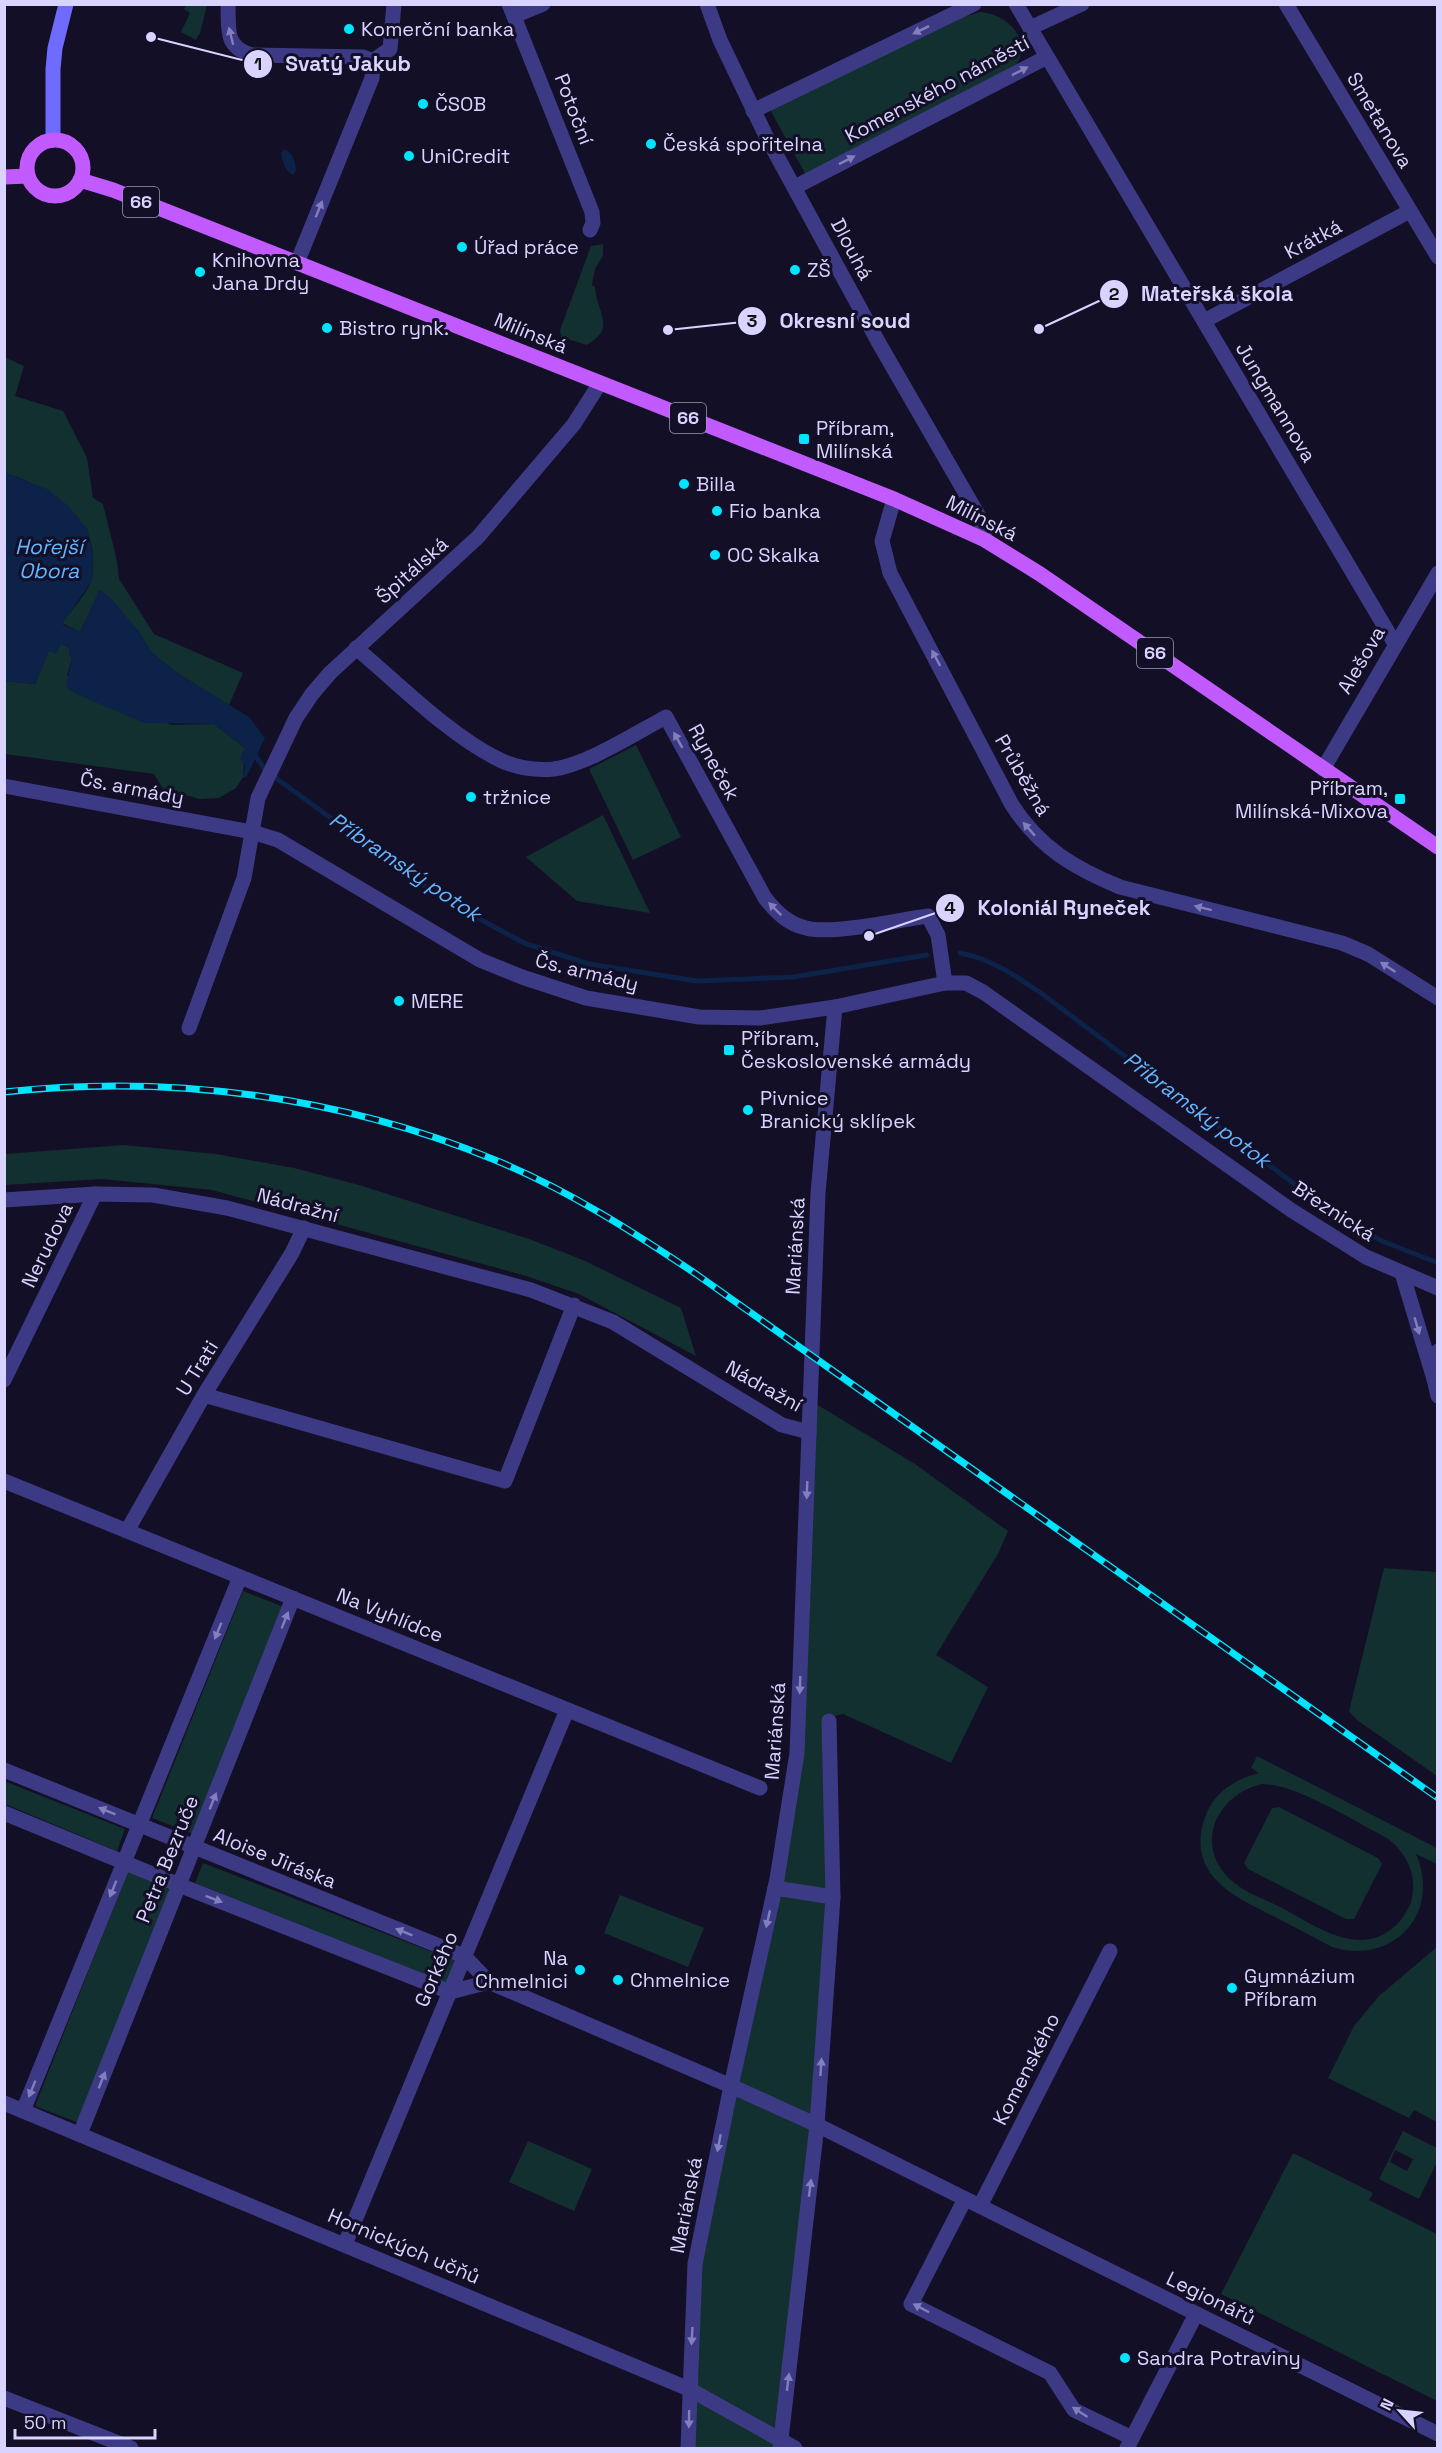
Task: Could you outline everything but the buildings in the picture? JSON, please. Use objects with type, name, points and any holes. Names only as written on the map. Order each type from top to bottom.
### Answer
[{"type":"main road","points":[[53,140],[52,69],[66,4]]},
{"type":"main road","points":[[53,140],[63,141],[78,152],[82,162],[83,171],[80,180],[66,194],[47,195],[32,184],[28,176],[28,159],[32,152],[45,142],[53,140]]},
{"type":"main road","points":[[4,177],[28,176]]},
{"type":"main road","name":"66","points":[[80,180],[113,190],[297,263]]},
{"type":"main road","name":"Milínská","points":[[297,263],[894,499],[985,540],[1040,574],[1437,847]]},
{"type":"street","points":[[228,4],[232,43],[243,52],[252,55],[363,57],[374,66],[372,78],[297,263]]},
{"type":"street","points":[[371,62],[390,49],[394,4]]},
{"type":"street","points":[[512,10],[543,4]]},
{"type":"street","name":"Dlouhá","points":[[706,4],[753,111],[880,345],[981,520],[985,540]]},
{"type":"street","points":[[753,111],[974,4]]},
{"type":"street","name":"Komenského náměstí","points":[[795,187],[1047,57],[1016,4]]},
{"type":"street","points":[[1030,28],[1082,4]]},
{"type":"street","name":"Smetanova","points":[[1286,4],[1437,257]]},
{"type":"street","name":"Potoční","points":[[512,10],[592,212],[593,223],[590,230]]},
{"type":"street","name":"Jungmannova","points":[[1047,57],[1395,644]]},
{"type":"street","name":"Krátká","points":[[1204,321],[1410,211]]},
{"type":"street","name":"Špitálská","points":[[252,832],[261,790],[296,718],[312,694],[356,648],[478,537],[574,424],[600,383]]},
{"type":"street","name":"Průběžná","points":[[894,499],[882,542],[890,573],[1012,805],[1024,824],[1038,839],[1056,854],[1088,874],[1120,887],[1342,943],[1368,954],[1437,998]]},
{"type":"street","name":"Alešova","points":[[1323,769],[1437,573]]},
{"type":"street","name":"Ryneček","points":[[356,648],[470,742],[497,759],[515,766],[534,770],[554,769],[579,762],[666,717],[765,898],[777,912],[794,924],[807,929],[827,930],[928,916],[938,935],[945,983]]},
{"type":"street","name":"Čs. armády","points":[[4,786],[252,832],[278,840],[480,960],[522,977],[586,998],[699,1017],[760,1018],[835,1007],[945,983]]},
{"type":"street","points":[[189,1028],[244,878],[252,832]]},
{"type":"street","name":"Březnická","points":[[945,983],[966,983],[983,992],[1291,1209],[1366,1257],[1437,1288]]},
{"type":"street","name":"Mariánská","points":[[688,2448],[695,2264],[731,2086],[776,1888],[797,1753],[818,1193],[835,1007]]},
{"type":"street","name":"Nádražní","points":[[4,1200],[95,1194],[153,1195],[195,1202],[304,1228],[531,1290],[613,1322],[782,1425],[809,1432]]},
{"type":"street","name":"Nerudova","points":[[4,1380],[95,1194]]},
{"type":"street","name":"U Trati","points":[[127,1530],[204,1395],[280,1274],[304,1228]]},
{"type":"street","points":[[1402,1273],[1437,1396]]},
{"type":"street","points":[[204,1395],[504,1481],[574,1305]]},
{"type":"street","points":[[1434,1379],[1437,1351]]},
{"type":"street","name":"Na Vyhlídce","points":[[4,1481],[760,1788]]},
{"type":"street","name":"Petra Bezruče","points":[[23,2110],[240,1577]]},
{"type":"street","name":"Petra Bezruče","points":[[80,2134],[293,1599]]},
{"type":"street","name":"Gorkého","points":[[345,2244],[567,1710]]},
{"type":"street","points":[[780,2444],[817,2125],[833,1897],[829,1722]]},
{"type":"street","name":"Aloise Jiráska","points":[[4,1770],[464,1956],[489,1983],[731,2086]]},
{"type":"street","points":[[4,1813],[450,1992],[489,1983]]},
{"type":"street","points":[[776,1888],[833,1897]]},
{"type":"street","name":"Komenského","points":[[980,2206],[1110,1950]]},
{"type":"street","name":"Legionářů","points":[[731,2086],[817,2125],[1437,2434]]},
{"type":"street","name":"Hornických učňů","points":[[4,2103],[689,2389],[780,2444],[795,2448]]},
{"type":"street","points":[[965,2199],[911,2304],[1050,2373],[1074,2410],[1129,2443],[1196,2314]]},
{"type":"street","points":[[4,2398],[131,2448]]},
{"type":"green space","points":[[186,5],[207,5],[196,40],[181,32],[190,13],[184,9]]},
{"type":"green space","points":[[980,12],[997,16],[1018,34],[1021,51],[1019,60],[1011,72],[807,177],[768,106],[957,19]]},
{"type":"green space","points":[[603,244],[603,256],[595,269],[592,285],[595,287],[603,326],[596,338],[587,345],[561,337],[560,330],[591,246]]},
{"type":"green space","points":[[4,357],[24,366],[15,396],[63,411],[87,458],[93,498],[103,504],[119,579],[154,634],[243,673],[229,705],[177,673],[151,652],[139,632],[100,590],[80,632],[62,623],[91,581],[92,546],[86,530],[65,504],[36,485],[5,473]]},
{"type":"green space","points":[[61,644],[71,649],[69,652],[72,659],[67,676],[171,725],[214,724],[245,748],[243,777],[236,788],[219,798],[200,799],[163,789],[154,774],[5,754],[5,681],[35,684],[49,650]]},
{"type":"green space","points":[[636,745],[681,837],[633,860],[589,769]]},
{"type":"green space","points":[[603,815],[650,913],[577,901],[526,857]]},
{"type":"green space","points":[[124,1145],[216,1154],[294,1168],[359,1185],[529,1239],[583,1260],[681,1308],[696,1356],[579,1294],[526,1276],[212,1190],[102,1179],[5,1185],[5,1154]]},
{"type":"green space","points":[[811,1401],[915,1464],[1008,1531],[999,1552],[936,1655],[988,1687],[951,1763],[843,1714],[834,1716],[833,1897],[780,2448],[688,2448],[695,2264],[797,1753]]},
{"type":"green space","points":[[1384,1568],[1437,1572],[1437,1776],[1357,1720],[1349,1711]]},
{"type":"green space","points":[[243,1591],[286,1608],[196,1835],[152,1818]]},
{"type":"green space","points":[[1257,1756],[1437,1848],[1437,1864],[1416,1854],[1422,1876],[1422,1896],[1417,1914],[1407,1930],[1392,1941],[1375,1949],[1354,1951],[1332,1947],[1241,1899],[1216,1880],[1207,1867],[1202,1853],[1201,1836],[1205,1817],[1214,1800],[1226,1788],[1259,1773],[1251,1768]],"holes":[[[1262,1784],[1276,1786],[1308,1797],[1342,1814],[1387,1838],[1400,1850],[1411,1872],[1413,1889],[1407,1911],[1393,1928],[1379,1936],[1365,1940],[1335,1935],[1251,1893],[1230,1880],[1225,1874],[1216,1860],[1212,1846],[1217,1819],[1224,1807],[1247,1789]]]},
{"type":"green space","points":[[4,1781],[125,1829],[117,1851],[5,1804]]},
{"type":"green space","points":[[1279,1807],[1378,1858],[1382,1864],[1354,1919],[1346,1919],[1248,1869],[1244,1863],[1272,1808]]},
{"type":"green space","points":[[203,1863],[458,1962],[448,1984],[195,1883]]},
{"type":"green space","points":[[128,1871],[172,1891],[79,2123],[35,2106]]},
{"type":"green space","points":[[620,1895],[704,1928],[688,1967],[604,1933]]},
{"type":"green space","points":[[1437,1947],[1437,2122],[1414,2110],[1409,2118],[1328,2078],[1354,2026],[1379,1996]]},
{"type":"green space","points":[[1403,2131],[1437,2148],[1437,2162],[1419,2199],[1379,2179]],"holes":[[[1395,2150],[1413,2159],[1407,2171],[1390,2162]]]},
{"type":"green space","points":[[528,2141],[592,2169],[574,2211],[509,2182]]},
{"type":"green space","points":[[1293,2153],[1373,2193],[1369,2200],[1437,2234],[1437,2401],[1221,2294]]},
{"type":"water","points":[[284,149],[294,160],[296,170],[293,175],[283,162],[281,153]]},
{"type":"water","name":"Hořejší Obora","points":[[5,473],[47,489],[67,505],[88,530],[93,557],[92,581],[62,624],[80,632],[100,590],[111,598],[139,632],[151,652],[177,673],[249,717],[265,738],[247,776],[243,778],[245,765],[240,758],[245,748],[214,724],[144,723],[74,693],[66,687],[72,659],[69,652],[71,649],[61,644],[56,654],[49,651],[35,684],[5,681]]},
{"type":"waterway","name":"Příbramský potok","points":[[253,752],[266,771],[443,899],[524,943],[589,964],[697,981],[793,977],[927,955]]},
{"type":"waterway","name":"Příbramský potok","points":[[960,953],[994,964],[1045,996],[1334,1214],[1382,1241],[1438,1263]]},
{"type":"railway","points":[[4,1092],[67,1087],[129,1086],[254,1095],[376,1120],[436,1138],[521,1171],[573,1197],[696,1274],[1438,1798]]},
{"type":"place","name":"Komerční banka","points":[[349,29]]},
{"type":"place","name":"Svatý Jakub","points":[[151,37]]},
{"type":"place","name":"ČSOB","points":[[423,104]]},
{"type":"place","name":"Česká spořitelna","points":[[651,144]]},
{"type":"place","name":"UniCredit","points":[[409,156]]},
{"type":"place","name":"Úřad práce","points":[[462,247]]},
{"type":"place","name":"ZŠ","points":[[795,270]]},
{"type":"place","name":"Knihovna Jana Drdy","points":[[200,272]]},
{"type":"place","name":"Bistro rynk.","points":[[327,328]]},
{"type":"place","name":"Mateřská škola","points":[[1039,329]]},
{"type":"place","name":"Okresní soud","points":[[668,330]]},
{"type":"place","name":"Příbram, Milínská","points":[[804,439]]},
{"type":"place","name":"Billa","points":[[684,484]]},
{"type":"place","name":"Fio banka","points":[[717,511]]},
{"type":"place","name":"OC Skalka","points":[[715,555]]},
{"type":"place","name":"tržnice","points":[[471,797]]},
{"type":"place","name":"Příbram, Milínská-Mixova","points":[[1400,799]]},
{"type":"place","name":"Koloniál Ryneček","points":[[869,936]]},
{"type":"place","name":"MERE","points":[[399,1001]]},
{"type":"place","name":"Příbram, Československé armády","points":[[729,1050]]},
{"type":"place","name":"Pivnice Branický sklípek","points":[[748,1110]]},
{"type":"place","name":"Na Chmelnici","points":[[580,1970]]},
{"type":"place","name":"Chmelnice","points":[[618,1980]]},
{"type":"place","name":"Gymnázium Příbram","points":[[1232,1988]]},
{"type":"place","name":"Sandra Potraviny","points":[[1125,2358]]}]
